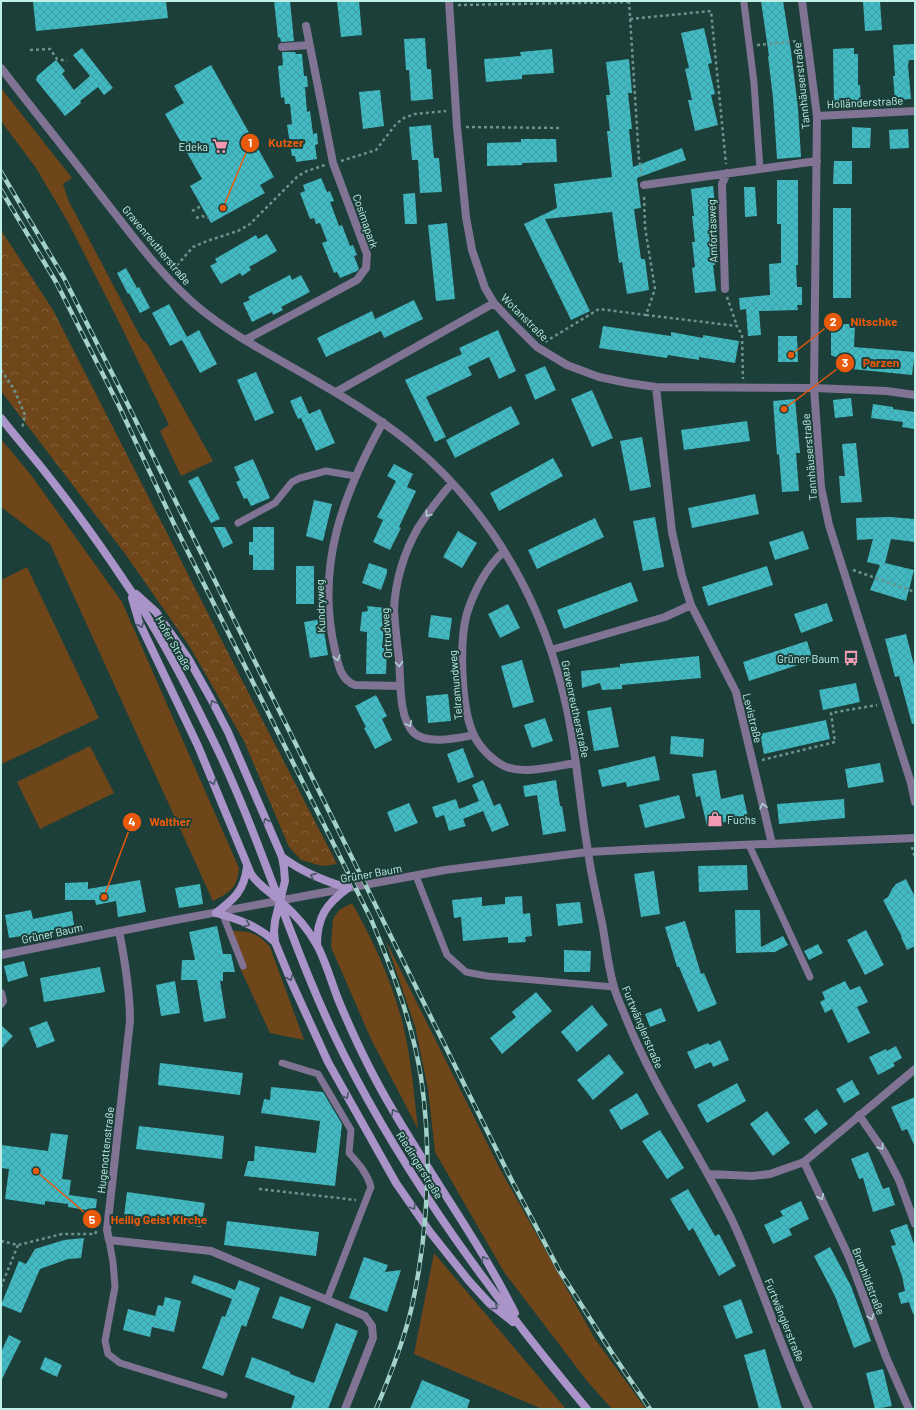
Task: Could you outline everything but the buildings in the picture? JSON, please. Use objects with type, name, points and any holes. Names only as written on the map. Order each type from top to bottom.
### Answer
[{"type":"main road","name":"Hofer Straße","points":[[1,418],[56,485],[129,588],[175,665],[213,739],[247,816],[281,903]]},
{"type":"main road","points":[[129,588],[156,612],[188,658],[228,732],[282,857],[285,881],[281,903],[275,921],[275,942],[302,1007],[328,1062],[396,1183],[430,1232],[469,1281],[489,1303],[523,1330]]},
{"type":"main road","points":[[129,588],[139,622],[198,746],[247,867],[256,881],[294,915],[317,946],[348,1020],[378,1084],[401,1125],[458,1214],[500,1284],[523,1330]]},
{"type":"main road","points":[[282,857],[295,867],[309,874],[327,882],[348,888]]},
{"type":"main road","points":[[247,867],[246,877],[239,892],[219,914],[255,927],[275,942]]},
{"type":"main road","points":[[317,946],[317,932],[326,908],[335,898],[348,888]]},
{"type":"main road","name":"Riedingerstraße","points":[[281,903],[324,1012],[347,1060],[386,1133],[451,1234],[473,1265],[587,1409]]},
{"type":"street","name":"Tannhäuserstraße","points":[[802,1],[817,116],[814,388],[821,487],[829,525],[911,783],[915,802]]},
{"type":"street","name":"Wotanstraße","points":[[449,3],[457,127],[466,217],[472,250],[485,288],[494,303],[537,346],[567,365],[599,377],[628,384],[656,387],[814,388],[887,391],[915,395]]},
{"type":"street","name":"Cosimapark","points":[[245,340],[357,280],[366,268],[367,254],[333,163],[306,26]]},
{"type":"street","points":[[282,47],[309,45]]},
{"type":"street","name":"Gravenreutherstraße","points":[[1,68],[133,236],[166,276],[198,307],[245,340],[336,392],[383,422],[424,455],[452,483],[482,519],[518,573],[551,650],[564,699],[576,763],[588,852]]},
{"type":"street","name":"Holländerstraße","points":[[817,116],[915,111]]},
{"type":"street","points":[[644,184],[817,161]]},
{"type":"street","name":"Amfortasweg","points":[[725,289],[722,184],[727,173]]},
{"type":"street","points":[[336,392],[494,303]]},
{"type":"street","name":"Levistraße","points":[[656,387],[672,532],[682,576],[691,605],[736,692],[772,844]]},
{"type":"street","name":"Kundryweg","points":[[383,422],[355,476],[343,508],[332,548],[329,584],[330,620],[337,661],[342,675],[349,683],[361,686],[400,686]]},
{"type":"street","name":"Ortrudweg","points":[[452,483],[419,527],[407,551],[399,576],[394,610],[400,686],[405,716],[409,726],[414,733],[420,737],[437,740],[474,735]]},
{"type":"street","name":"Telramundweg","points":[[504,551],[488,568],[478,584],[464,627],[462,651],[464,685],[467,712],[474,735],[493,759],[511,769],[523,770],[576,763]]},
{"type":"street","points":[[551,650],[665,617],[691,605]]},
{"type":"street","name":"Grüner Baum","points":[[1,955],[119,931],[219,914],[268,903],[281,903],[292,899],[445,870],[588,852],[915,838]]},
{"type":"street","name":"Furtwänglerstraße","points":[[588,852],[614,986],[632,1033],[655,1082],[709,1174],[734,1225],[809,1409]]},
{"type":"street","name":"Hugenottenstraße","points":[[109,1240],[107,1230],[130,1021],[128,977],[119,931]]},
{"type":"street","points":[[1,993],[3,1001],[1,1004]]},
{"type":"street","points":[[709,1174],[752,1176],[770,1174],[804,1162],[859,1115],[914,1073]]},
{"type":"street","points":[[859,1115],[885,1153],[899,1180],[915,1224]]},
{"type":"street","name":"Brunhildstraße","points":[[804,1162],[849,1257],[886,1357],[909,1409]]},
{"type":"street","points":[[109,1240],[211,1251],[365,1316],[372,1326],[373,1338],[345,1409]]},
{"type":"lane","points":[[744,3],[754,83],[760,169]]},
{"type":"lane","points":[[238,523],[275,503],[292,482],[300,478],[326,471],[355,476]]},
{"type":"lane","points":[[749,845],[810,977]]},
{"type":"lane","points":[[416,876],[447,955],[466,972],[487,976],[614,986]]},
{"type":"lane","points":[[219,914],[243,966]]},
{"type":"lane","points":[[282,1063],[318,1074],[351,1130],[349,1153],[363,1168],[371,1187],[327,1300]]},
{"type":"lane","points":[[109,1240],[115,1287],[105,1341],[108,1354],[120,1363],[224,1395]]},
{"type":"path","points":[[449,3],[629,2],[639,159],[644,184],[645,228],[655,289],[646,315]]},
{"type":"path","points":[[630,19],[711,11],[727,173]]},
{"type":"path","points":[[762,45],[807,41]]},
{"type":"path","points":[[30,50],[50,49],[57,59],[68,61]]},
{"type":"path","points":[[166,276],[193,248],[207,241],[242,229],[254,220],[298,176],[307,171],[375,151],[382,144],[396,124],[404,118],[415,114],[457,110]]},
{"type":"path","points":[[457,127],[562,128]]},
{"type":"path","points":[[192,211],[201,206]]},
{"type":"path","points":[[196,218],[202,216],[208,218]]},
{"type":"path","points":[[725,289],[737,326],[742,335],[743,388]]},
{"type":"path","points":[[537,346],[599,309],[737,326]]},
{"type":"path","points":[[1,370],[14,389],[25,415],[20,442]]},
{"type":"path","points":[[842,566],[915,592]]},
{"type":"path","points":[[753,762],[835,742],[831,713],[886,704]]},
{"type":"path","points":[[259,1189],[366,1201]]},
{"type":"path","points":[[1,1241],[18,1245],[62,1234],[95,1234],[98,1228]]},
{"type":"path","points":[[1,1287],[18,1245]]},
{"type":"green space","points":[[1,88],[72,178],[63,184],[69,202],[141,338],[148,345],[213,461],[181,476],[160,431],[169,425],[120,324],[68,222],[36,168],[1,121]]},
{"type":"green space","points":[[1,230],[53,310],[337,864],[322,866],[301,860],[289,847],[244,741],[190,647],[126,555],[1,391]]},
{"type":"green space","points":[[1,439],[31,475],[122,602],[239,868],[236,881],[232,889],[213,901],[50,544],[1,507]]},
{"type":"green space","points":[[27,567],[99,718],[2,764],[1,580]]},
{"type":"green space","points":[[90,746],[114,793],[40,829],[17,782]]},
{"type":"green space","points":[[352,903],[381,960],[398,1005],[408,1047],[418,1129],[371,1039],[331,947],[333,919],[339,910]]},
{"type":"green space","points":[[232,931],[249,932],[257,936],[270,947],[304,1040],[270,1033],[240,968],[246,968]]},
{"type":"green space","points":[[385,939],[500,1169],[595,1339],[646,1409],[612,1409],[587,1381],[504,1272],[435,1152],[428,1089],[415,1026]]},
{"type":"green space","points":[[434,1253],[566,1409],[542,1409],[414,1354]]},
{"type":"railway","points":[[1,172],[64,278],[512,1181],[559,1270],[650,1409]]},
{"type":"railway","points":[[1,190],[56,282],[119,406],[174,524],[371,919],[394,976],[407,1016],[417,1056],[424,1105],[427,1163],[425,1221],[422,1250],[409,1319],[396,1358],[376,1409]]},
{"type":"place","name":"Edeka","points":[[220,146]]},
{"type":"place","name":"Kutzer","points":[[223,208]]},
{"type":"place","name":"Nitschke","points":[[791,355]]},
{"type":"place","name":"Parzen","points":[[784,409]]},
{"type":"place","name":"Grüner Baum","points":[[851,658]]},
{"type":"place","name":"Fuchs","points":[[715,819]]},
{"type":"place","name":"Walther","points":[[104,897]]},
{"type":"place","name":"Heilig Geist Kirche","points":[[36,1171]]}]
